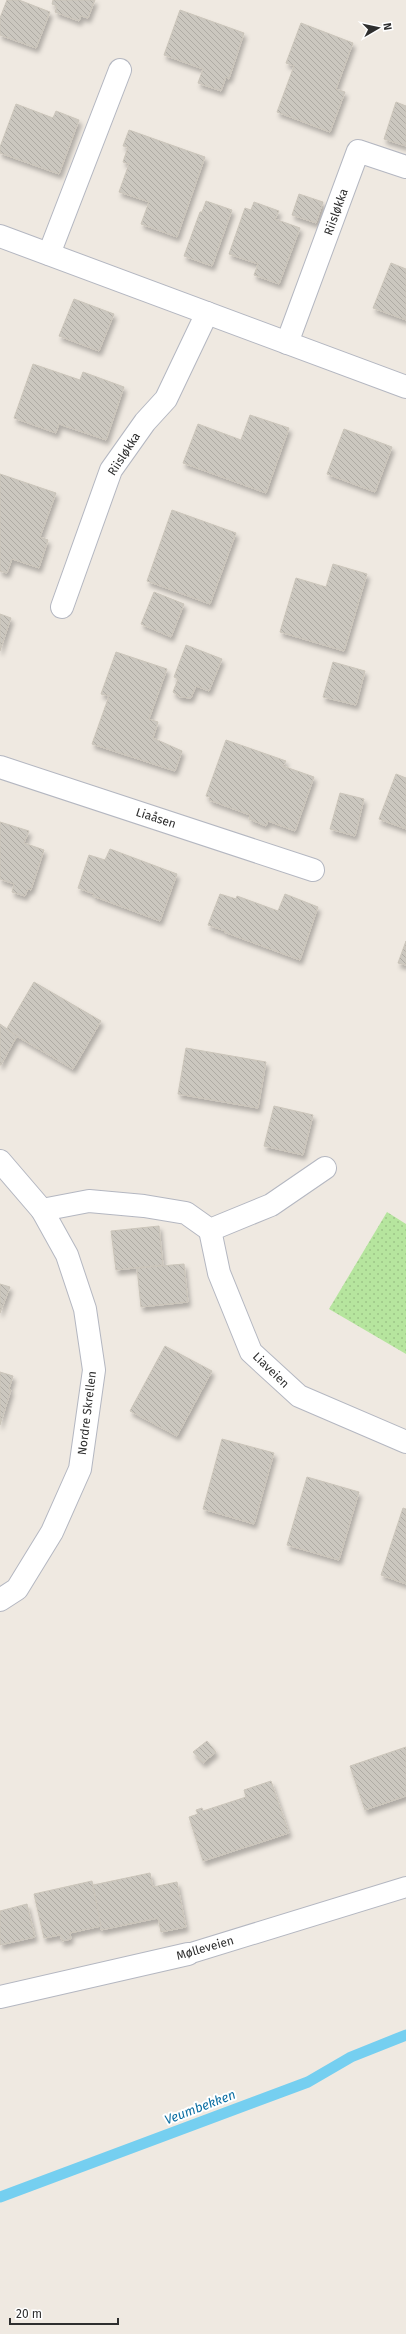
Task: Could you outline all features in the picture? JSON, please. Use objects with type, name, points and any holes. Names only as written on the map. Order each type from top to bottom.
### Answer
[{"type":"street","points":[[49,254],[120,70]]},
{"type":"street","name":"Riisløkka","points":[[287,343],[358,151],[406,167]]},
{"type":"street","points":[[0,236],[406,387]]},
{"type":"street","name":"Riisløkka","points":[[62,607],[111,470],[145,422],[166,399],[207,313]]},
{"type":"street","name":"Liaåsen","points":[[0,767],[313,870]]},
{"type":"street","points":[[0,1161],[42,1210],[89,1201],[144,1206],[186,1213],[210,1230],[271,1205],[325,1168]]},
{"type":"street","name":"Nordre Skrellen","points":[[0,1600],[17,1589],[52,1532],[80,1469],[94,1370],[85,1309],[67,1255],[42,1210]]},
{"type":"street","name":"Liaveien","points":[[210,1230],[219,1273],[251,1352],[299,1396],[406,1442]]},
{"type":"street","name":"Mølleveien","points":[[0,1997],[188,1954]]},
{"type":"lane","name":"Mølleveien","points":[[188,1954],[406,1887]]},
{"type":"green space","points":[[387,1212],[406,1224],[406,1354],[329,1309]]},
{"type":"building","points":[[7,0],[19,0],[50,12],[36,48],[0,35],[0,18]]},
{"type":"building","points":[[53,0],[95,0],[88,18],[81,16],[79,21],[55,12],[57,6],[52,4]]},
{"type":"building","points":[[180,10],[244,33],[229,79],[226,77],[221,91],[198,83],[203,69],[164,55]]},
{"type":"building","points":[[301,23],[353,43],[336,89],[345,92],[330,132],[277,112],[294,66],[286,63]]},
{"type":"building","points":[[396,102],[406,106],[406,146],[384,139]]},
{"type":"building","points":[[16,104],[53,118],[56,111],[79,120],[59,174],[0,153],[0,147]]},
{"type":"building","points":[[129,130],[205,157],[177,237],[141,224],[149,202],[119,192],[129,164],[123,162],[128,147],[123,146]]},
{"type":"building","points":[[299,194],[323,202],[316,223],[292,215]]},
{"type":"building","points":[[206,201],[232,210],[212,266],[184,256],[200,212],[202,212]]},
{"type":"building","points":[[254,202],[279,211],[275,219],[300,228],[279,284],[254,275],[258,264],[229,254],[245,208],[251,210]]},
{"type":"building","points":[[391,263],[406,269],[406,320],[373,308]]},
{"type":"building","points":[[74,299],[114,314],[99,351],[59,336]]},
{"type":"building","points":[[33,364],[80,380],[83,372],[124,387],[106,440],[59,424],[56,433],[14,418]]},
{"type":"building","points":[[250,415],[289,428],[266,493],[183,463],[198,424],[241,440]]},
{"type":"building","points":[[344,429],[392,447],[375,492],[327,474]]},
{"type":"building","points":[[0,474],[56,493],[40,537],[48,540],[39,568],[12,559],[7,573],[0,571]]},
{"type":"building","points":[[172,510],[236,533],[210,604],[147,581]]},
{"type":"building","points":[[333,564],[367,574],[344,651],[280,632],[296,578],[326,587]]},
{"type":"building","points":[[154,592],[184,604],[171,637],[141,624]]},
{"type":"building","points":[[0,614],[11,618],[0,651]]},
{"type":"building","points":[[186,645],[222,659],[209,691],[196,686],[191,698],[180,697],[173,692],[178,679],[174,677]]},
{"type":"building","points":[[116,652],[167,669],[149,719],[158,722],[153,738],[182,751],[175,771],[92,744],[109,696],[101,694]]},
{"type":"building","points":[[333,662],[365,671],[356,705],[323,697]]},
{"type":"building","points":[[226,740],[286,761],[283,766],[314,777],[295,831],[268,821],[266,826],[249,819],[250,815],[209,800],[210,797],[206,796]]},
{"type":"building","points":[[396,774],[406,778],[406,829],[379,819]]},
{"type":"building","points":[[340,793],[364,799],[355,836],[330,829]]},
{"type":"building","points":[[0,822],[29,831],[24,843],[44,850],[31,890],[28,889],[25,896],[12,892],[14,884],[0,879]]},
{"type":"building","points":[[110,849],[177,874],[160,921],[93,896],[94,894],[78,888],[89,855],[105,860]]},
{"type":"building","points":[[220,894],[236,899],[237,896],[278,911],[285,894],[318,907],[300,960],[208,925]]},
{"type":"building","points":[[406,941],[406,965],[398,963]]},
{"type":"building","points":[[34,982],[101,1021],[73,1069],[6,1030]]},
{"type":"building","points":[[0,1024],[17,1036],[1,1065],[0,1065]]},
{"type":"building","points":[[186,1048],[266,1062],[258,1108],[178,1094]]},
{"type":"building","points":[[274,1106],[313,1115],[303,1155],[264,1146]]},
{"type":"building","points":[[159,1226],[163,1265],[116,1270],[111,1231]]},
{"type":"building","points":[[184,1264],[188,1302],[141,1307],[137,1268]]},
{"type":"building","points":[[0,1284],[10,1287],[0,1313]]},
{"type":"building","points":[[165,1346],[212,1371],[177,1436],[130,1411]]},
{"type":"building","points":[[0,1372],[13,1376],[9,1389],[11,1390],[0,1425]]},
{"type":"building","points":[[222,1439],[274,1453],[254,1524],[203,1509]]},
{"type":"building","points":[[307,1477],[359,1492],[339,1560],[287,1545]]},
{"type":"building","points":[[403,1508],[406,1509],[406,1584],[381,1575]]},
{"type":"building","points":[[207,1741],[216,1752],[203,1763],[193,1752]]},
{"type":"building","points":[[406,1747],[406,1796],[365,1810],[350,1766]]},
{"type":"building","points":[[271,1781],[289,1833],[203,1861],[189,1817],[198,1814],[196,1810],[202,1808],[203,1811],[246,1797],[244,1790]]},
{"type":"building","points":[[150,1873],[153,1887],[177,1882],[186,1927],[161,1932],[158,1918],[101,1930],[93,1885]]},
{"type":"building","points":[[92,1881],[101,1926],[70,1933],[71,1939],[62,1941],[60,1935],[44,1938],[34,1894]]},
{"type":"building","points":[[27,1904],[35,1937],[0,1945],[0,1911]]},
{"type":"waterway","name":"Veumbekken","points":[[0,2197],[308,2082],[351,2057],[406,2035]]}]
